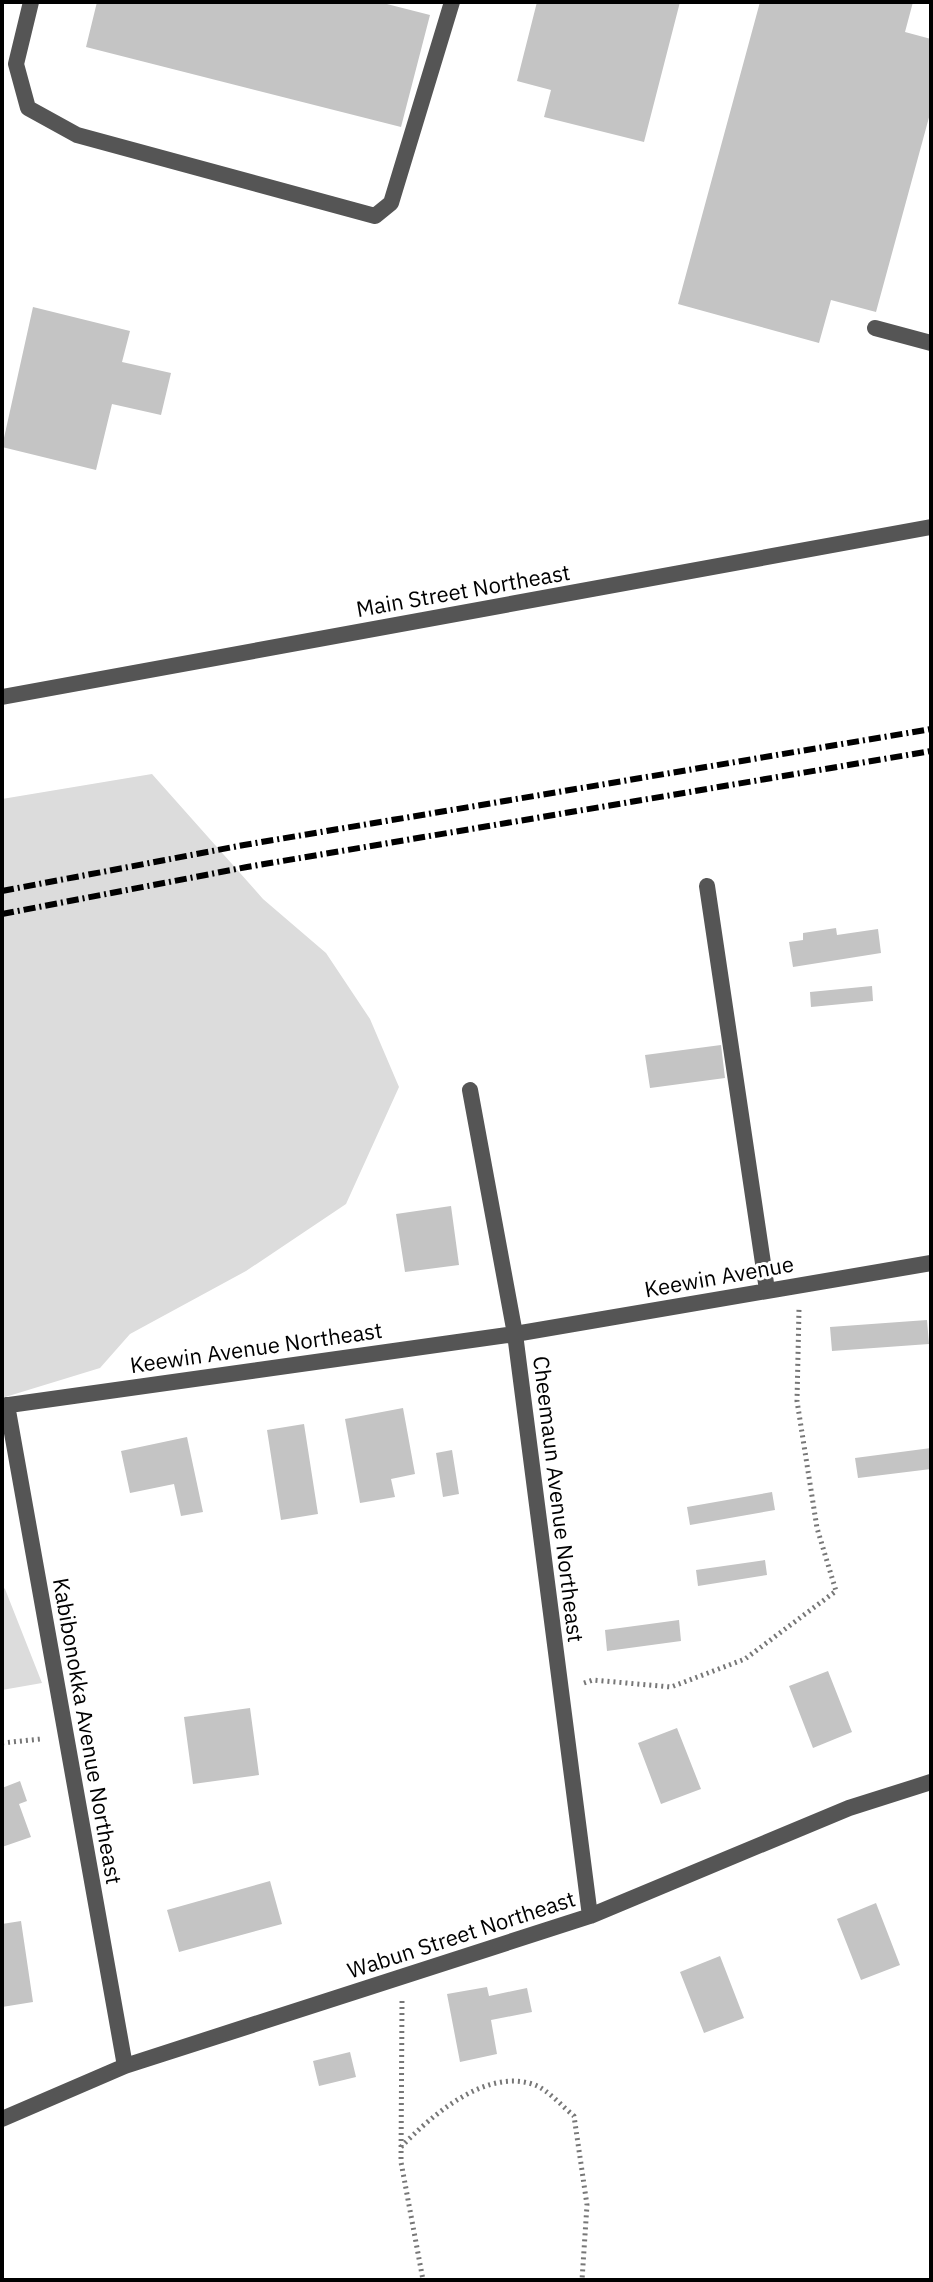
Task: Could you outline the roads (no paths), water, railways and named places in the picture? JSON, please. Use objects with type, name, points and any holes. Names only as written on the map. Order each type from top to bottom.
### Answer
[{"type":"street","points":[[31,2],[16,64],[28,108],[77,135],[375,216],[391,203],[452,2]]},
{"type":"street","points":[[875,328],[931,343]]},
{"type":"street","name":"Main Street Northeast","points":[[2,697],[931,527]]},
{"type":"street","points":[[707,886],[767,1290]]},
{"type":"street","name":"Cheemaun Avenue Northeast","points":[[470,1090],[515,1334],[590,1916]]},
{"type":"street","name":"Keewin Avenue","points":[[515,1334],[931,1263]]},
{"type":"street","name":"Keewin Avenue Northeast","points":[[4,1405],[515,1334]]},
{"type":"street","name":"Kabibonokka Avenue Northeast","points":[[4,1405],[125,2066]]},
{"type":"street","name":"Wabun Street Northeast","points":[[2,2119],[125,2066],[590,1916],[849,1808],[931,1782]]},
{"type":"railway","points":[[2,891],[244,845],[931,729]]},
{"type":"railway","points":[[2,914],[247,867],[931,751]]}]
